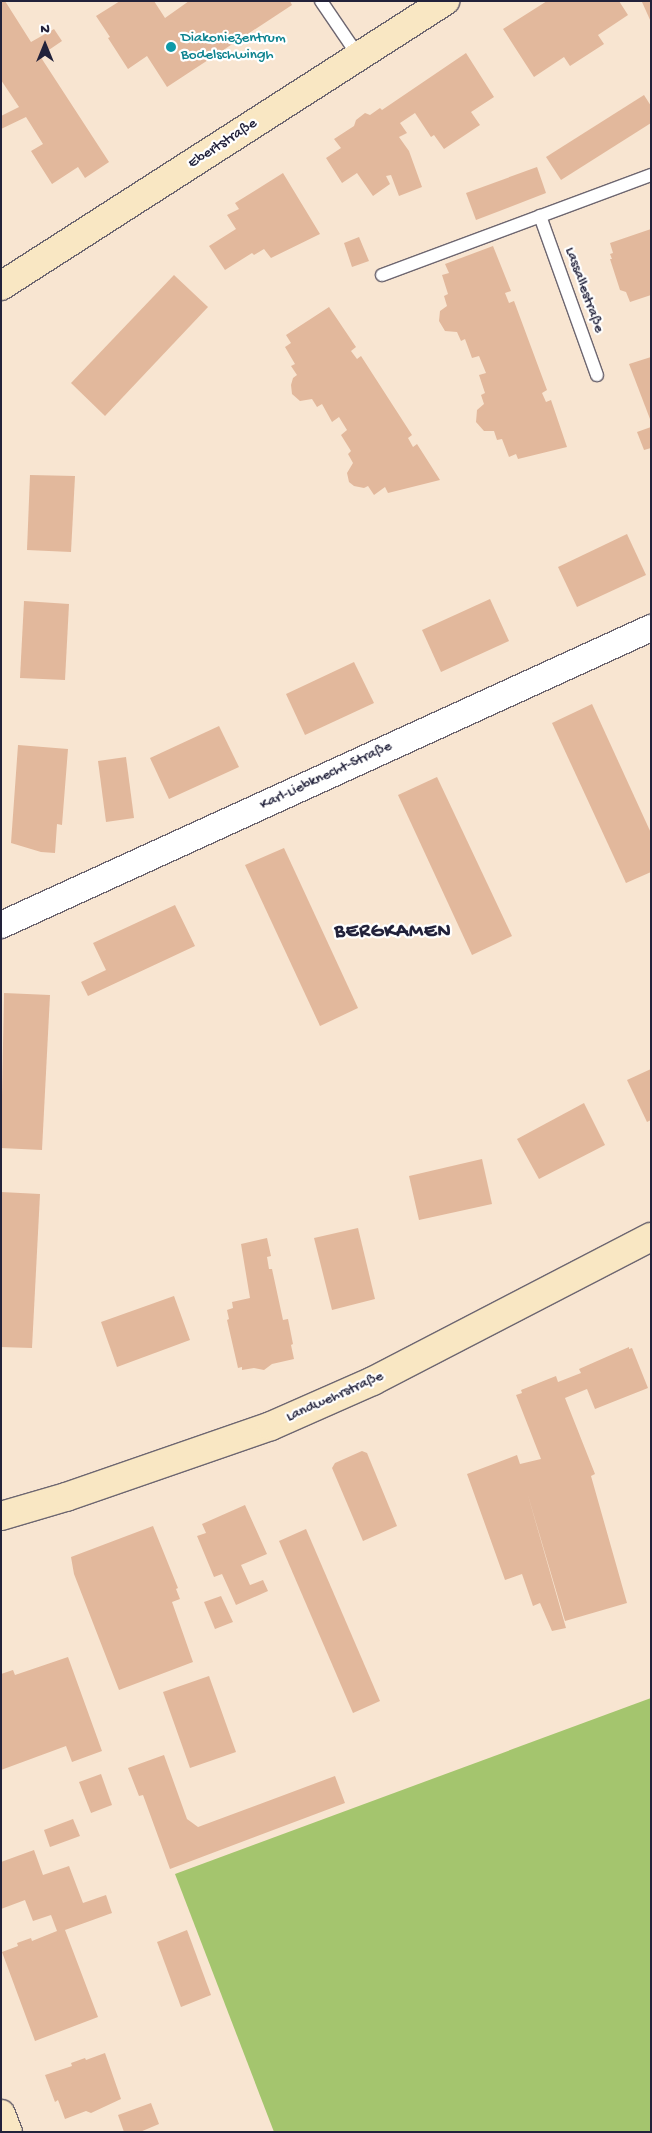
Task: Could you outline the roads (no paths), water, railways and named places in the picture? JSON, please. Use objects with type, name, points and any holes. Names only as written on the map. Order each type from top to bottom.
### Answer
[{"type":"main road","name":"Ebertstraße","points":[[1,286],[445,1]]},
{"type":"main road","name":"Landwehrstraße","points":[[1,1516],[66,1497],[279,1422],[373,1381],[651,1237]]},
{"type":"main road","points":[[1,2114],[8,2132]]},
{"type":"street","name":"Karl-Liebknecht-Straße","points":[[1,925],[651,628]]},
{"type":"lane","points":[[321,1],[359,57]]},
{"type":"lane","points":[[382,275],[651,175]]},
{"type":"lane","name":"Lassallestraße","points":[[540,216],[597,375]]},
{"type":"place","name":"Diakoniezentrum Bodelschwingh","points":[[171,47]]},
{"type":"district","name":"BERGKAMEN","points":[[393,932]]}]
